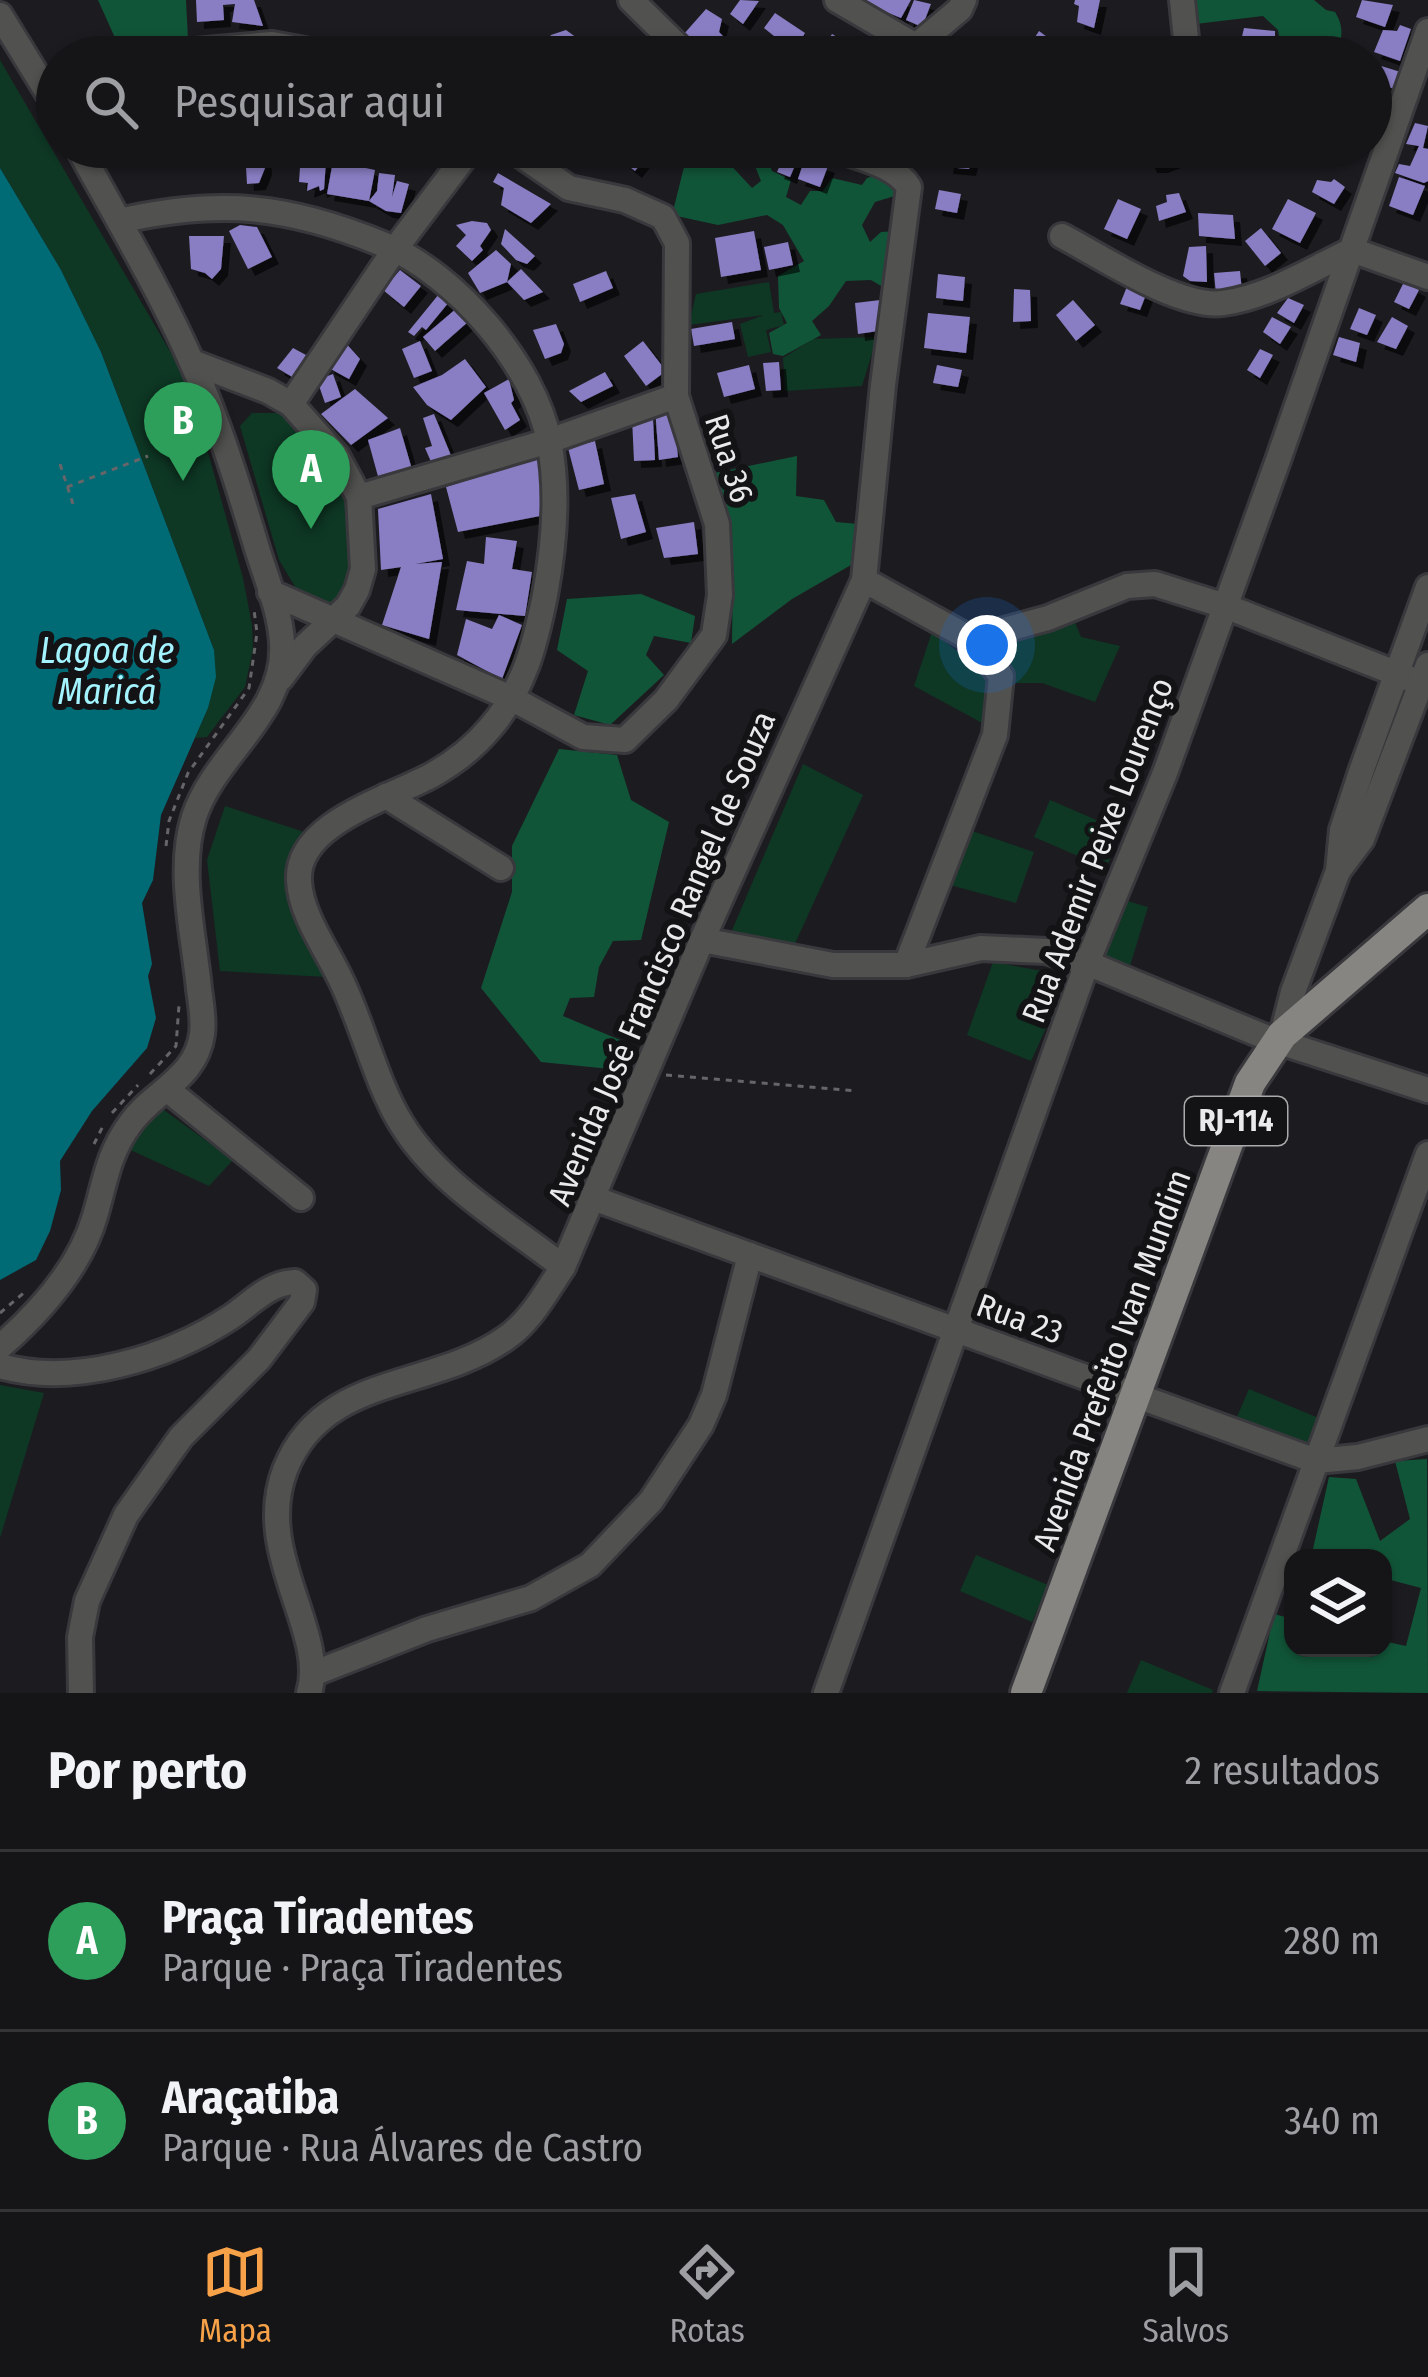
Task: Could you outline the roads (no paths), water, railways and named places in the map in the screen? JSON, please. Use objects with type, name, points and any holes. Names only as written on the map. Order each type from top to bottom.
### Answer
[{"type":"main road","name":"Avenida Prefeito Ivan Mundim","points":[[1027,1693],[1250,1083],[1279,1038],[1428,909]]},
{"type":"street","points":[[631,0],[668,36]]},
{"type":"street","points":[[837,0],[895,36]]},
{"type":"street","points":[[934,36],[964,0]]},
{"type":"street","points":[[1183,0],[1186,36]]},
{"type":"street","points":[[0,15],[36,61]]},
{"type":"street","name":"Rua Ademir Peixe Lourenço","points":[[1392,135],[1428,31]]},
{"type":"street","points":[[90,168],[192,362],[217,426],[262,601],[283,646],[277,686]]},
{"type":"street","points":[[291,404],[394,249],[456,168]]},
{"type":"street","name":"Rua 36","points":[[262,601],[334,622],[513,699],[583,737],[626,740],[666,700],[713,635],[721,562],[717,524],[676,396],[678,259],[671,228],[645,206],[569,188],[539,168]]},
{"type":"street","name":"Avenida José Francisco Rangel de Souza","points":[[312,1683],[281,1558],[277,1505],[284,1472],[297,1446],[317,1418],[347,1400],[469,1360],[509,1336],[533,1312],[563,1267],[702,940],[864,580],[909,187],[887,168]]},
{"type":"street","name":"Rua Ademir Peixe Lourenço","points":[[826,1693],[1088,963],[1165,773],[1380,168]]},
{"type":"street","points":[[119,221],[196,208],[246,207],[302,214],[394,249],[457,293],[479,315],[534,399],[549,441],[554,505],[550,570],[533,650],[513,699],[488,730],[449,765],[335,824],[313,841],[300,867],[301,897],[344,984],[398,1119],[424,1155],[563,1267]]},
{"type":"street","points":[[1062,236],[1171,292],[1206,303],[1262,292],[1352,250],[1428,277]]},
{"type":"street","points":[[0,1347],[66,1276],[95,1218],[112,1150],[140,1112],[192,1063],[203,1030],[188,872],[190,832],[214,774],[250,731],[289,664],[334,622],[357,590],[363,569],[359,497],[338,456],[291,404],[192,362]]},
{"type":"street","points":[[217,426],[238,397],[268,391]]},
{"type":"street","points":[[359,497],[549,441],[676,396]]},
{"type":"street","points":[[864,580],[971,639],[1001,676],[995,735],[906,965]]},
{"type":"street","points":[[971,639],[1048,618],[1126,586],[1156,584],[1414,678]]},
{"type":"street","points":[[1279,1038],[1338,871],[1362,839],[1414,678],[1428,587]]},
{"type":"street","points":[[386,796],[501,868]]},
{"type":"street","points":[[702,940],[833,964],[906,965],[981,948],[1017,947],[1088,963],[1428,1090]]},
{"type":"street","points":[[1306,953],[1334,991]]},
{"type":"street","points":[[168,1090],[301,1198]]},
{"type":"street","points":[[1232,1693],[1428,1154]]},
{"type":"street","name":"Rua 23","points":[[593,1198],[1316,1461],[1358,1457],[1428,1438]]},
{"type":"street","points":[[312,1683],[427,1629],[531,1598],[590,1565],[651,1501],[701,1425],[750,1255]]},
{"type":"street","points":[[0,1366],[49,1371],[119,1365],[199,1335],[273,1286],[301,1285],[304,1296],[259,1359],[181,1437],[127,1516],[87,1601],[80,1637],[81,1693]]},
{"type":"water","name":"Lagoa de Maricá","points":[[0,168],[61,270],[101,352],[214,650],[216,677],[208,708],[161,815],[153,880],[142,903],[156,1018],[147,1048],[92,1111],[60,1161],[61,1190],[36,1260],[0,1280]]},
{"type":"place","name":"Araçatiba","points":[[183,481]]},
{"type":"place","name":"Praça Tiradentes","points":[[311,529]]}]
